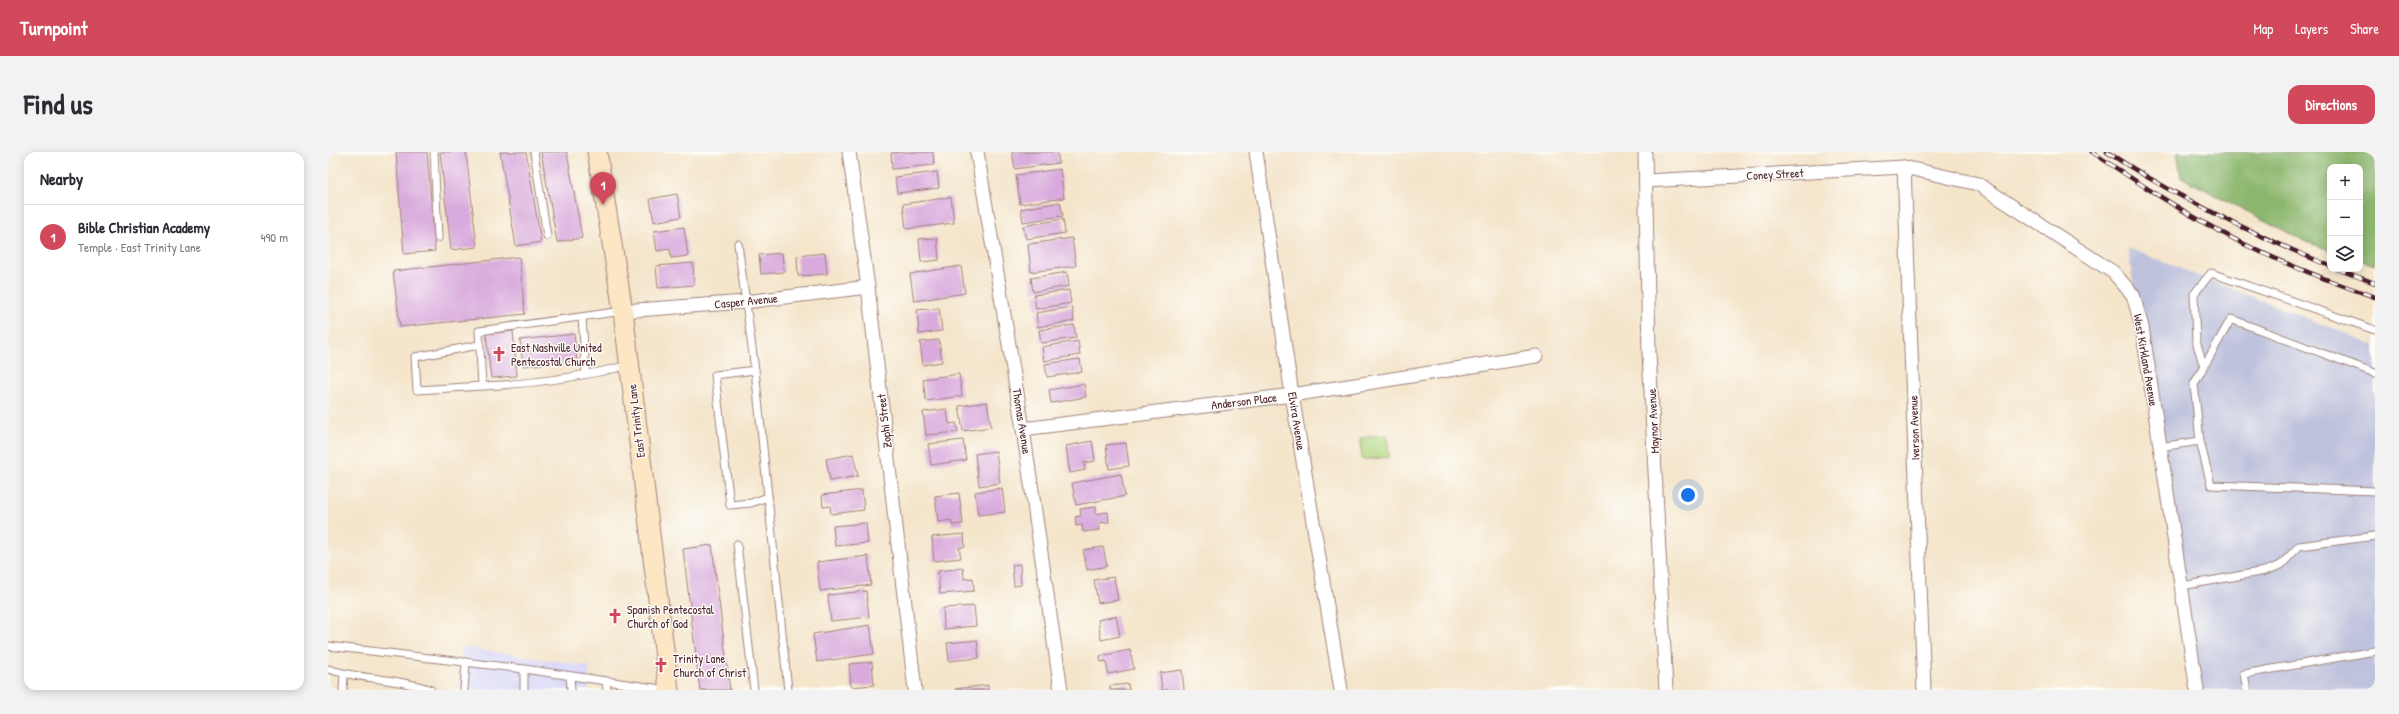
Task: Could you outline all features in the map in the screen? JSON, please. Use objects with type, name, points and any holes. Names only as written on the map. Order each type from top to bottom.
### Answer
[{"type":"main road","name":"East Trinity Lane","points":[[597,152],[623,311],[668,690]]},
{"type":"street","name":"Zophi Street","points":[[849,152],[868,287],[915,690]]},
{"type":"street","name":"Thomas Avenue","points":[[977,152],[1023,429],[1061,690]]},
{"type":"street","name":"Elvira Avenue","points":[[1256,152],[1292,395],[1341,690]]},
{"type":"street","name":"Maynor Avenue","points":[[1645,152],[1649,352],[1666,690]]},
{"type":"street","name":"Coney Street","points":[[1646,181],[1904,167]]},
{"type":"street","name":"West Kirkland Avenue","points":[[1904,167],[1978,184],[2113,272],[2132,295],[2142,327],[2197,690]]},
{"type":"street","name":"Iverson Avenue","points":[[1904,167],[1924,690]]},
{"type":"street","name":"Casper Avenue","points":[[623,311],[745,302],[868,287]]},
{"type":"street","name":"Anderson Place","points":[[1023,429],[1292,395],[1536,356]]},
{"type":"lane","points":[[434,152],[438,238]]},
{"type":"lane","points":[[534,152],[547,236]]},
{"type":"lane","points":[[738,244],[754,370],[788,690]]},
{"type":"lane","points":[[2204,367],[2196,341],[2194,294],[2211,273],[2375,330]]},
{"type":"lane","points":[[482,386],[478,331],[623,311]]},
{"type":"lane","points":[[582,317],[586,374]]},
{"type":"lane","points":[[2375,373],[2231,320],[2194,384],[2200,441],[2211,485],[2375,491]]},
{"type":"lane","points":[[479,345],[415,357],[418,390],[507,385],[586,374],[630,365]]},
{"type":"lane","points":[[754,370],[715,375],[730,505],[751,503],[768,497]]},
{"type":"lane","points":[[2160,447],[2200,441]]},
{"type":"lane","points":[[2182,586],[2265,571],[2281,565],[2299,546],[2375,536]]},
{"type":"lane","points":[[737,544],[754,690]]},
{"type":"lane","points":[[328,646],[524,669],[668,690]]},
{"type":"lane","points":[[2247,690],[2244,674],[2375,651]]},
{"type":"lane","points":[[464,690],[466,662]]},
{"type":"lane","points":[[328,669],[344,674],[419,686],[431,690]]},
{"type":"lane","points":[[524,669],[524,690]]},
{"type":"lane","points":[[343,690],[344,674]]},
{"type":"lane","points":[[570,676],[571,690]]},
{"type":"lane","points":[[606,681],[607,690]]},
{"type":"shaded area","points":[[2128,248],[2375,345],[2375,690],[2193,690]]},
{"type":"shaded area","points":[[462,647],[589,666],[588,690],[459,690]]},
{"type":"green space","points":[[2177,152],[2375,152],[2375,265],[2363,261],[2363,164],[2327,164],[2327,249],[2306,242],[2181,177]]},
{"type":"green space","points":[[1387,435],[1389,457],[1362,460],[1360,438]]},
{"type":"building","points":[[396,152],[427,152],[435,251],[404,254]]},
{"type":"building","points":[[440,152],[466,152],[477,247],[451,250]]},
{"type":"building","points":[[500,152],[526,152],[541,242],[516,246]]},
{"type":"building","points":[[541,152],[567,152],[582,238],[557,242]]},
{"type":"building","points":[[933,152],[934,165],[892,169],[891,153]]},
{"type":"building","points":[[1012,152],[1057,152],[1059,163],[1015,169]]},
{"type":"building","points":[[1060,169],[1064,198],[1020,204],[1016,175]]},
{"type":"building","points":[[937,172],[939,188],[897,193],[895,177]]},
{"type":"building","points":[[677,194],[681,217],[654,222],[650,199]]},
{"type":"building","points":[[951,197],[954,223],[906,229],[903,204]]},
{"type":"building","points":[[1060,202],[1063,216],[1023,222],[1021,209]]},
{"type":"building","points":[[1063,219],[1065,233],[1026,239],[1023,226]]},
{"type":"building","points":[[684,227],[688,256],[671,258],[670,249],[657,251],[654,231]]},
{"type":"building","points":[[937,238],[939,260],[921,262],[919,239]]},
{"type":"building","points":[[1072,238],[1076,266],[1031,272],[1028,244]]},
{"type":"building","points":[[782,253],[784,272],[761,274],[759,255]]},
{"type":"building","points":[[825,253],[827,274],[798,276],[797,256]]},
{"type":"building","points":[[519,257],[525,314],[400,327],[393,271]]},
{"type":"building","points":[[693,263],[694,285],[658,288],[656,266]]},
{"type":"building","points":[[961,266],[965,293],[914,301],[910,274]]},
{"type":"building","points":[[1067,272],[1069,286],[1033,292],[1031,278]]},
{"type":"building","points":[[1069,290],[1071,303],[1036,309],[1034,295]]},
{"type":"building","points":[[1072,307],[1074,321],[1038,327],[1036,313]]},
{"type":"building","points":[[939,308],[942,331],[919,334],[917,310]]},
{"type":"building","points":[[1074,325],[1076,338],[1041,343],[1039,330]]},
{"type":"building","points":[[513,331],[517,376],[491,378],[486,334]]},
{"type":"building","points":[[574,334],[577,361],[523,366],[520,340]]},
{"type":"building","points":[[939,340],[942,362],[923,365],[920,342]]},
{"type":"building","points":[[1078,341],[1080,355],[1044,361],[1042,347]]},
{"type":"building","points":[[1080,359],[1082,372],[1047,377],[1045,364]]},
{"type":"building","points":[[959,374],[962,396],[926,401],[923,379]]},
{"type":"building","points":[[1084,384],[1086,397],[1051,403],[1049,390]]},
{"type":"building","points":[[987,402],[991,427],[963,431],[959,406]]},
{"type":"building","points":[[947,409],[949,424],[956,423],[958,432],[926,435],[923,412]]},
{"type":"building","points":[[963,440],[966,460],[931,465],[928,444]]},
{"type":"building","points":[[1092,441],[1095,461],[1084,463],[1085,470],[1070,473],[1066,446]]},
{"type":"building","points":[[1126,443],[1129,466],[1109,469],[1106,445]]},
{"type":"building","points":[[996,451],[1000,483],[979,486],[975,454]]},
{"type":"building","points":[[853,454],[858,476],[830,481],[826,459]]},
{"type":"building","points":[[1121,474],[1125,496],[1076,505],[1072,483]]},
{"type":"building","points":[[1002,488],[1005,512],[978,515],[975,492]]},
{"type":"building","points":[[862,490],[864,510],[831,514],[830,506],[823,507],[822,495]]},
{"type":"building","points":[[959,493],[963,524],[952,525],[951,520],[938,522],[935,496]]},
{"type":"building","points":[[1096,507],[1096,514],[1108,512],[1109,522],[1099,523],[1100,530],[1083,532],[1082,525],[1076,526],[1075,517],[1081,516],[1080,509]]},
{"type":"building","points":[[866,523],[868,543],[835,546],[833,526]]},
{"type":"building","points":[[964,534],[965,547],[959,548],[961,558],[934,561],[932,537]]},
{"type":"building","points":[[712,545],[730,690],[700,690],[683,549]]},
{"type":"building","points":[[1103,547],[1107,566],[1087,570],[1083,550]]},
{"type":"building","points":[[868,556],[871,585],[820,591],[817,562]]},
{"type":"building","points":[[1020,564],[1021,585],[1014,586],[1012,565]]},
{"type":"building","points":[[963,568],[964,579],[973,578],[974,591],[940,594],[938,571]]},
{"type":"building","points":[[1114,577],[1118,600],[1098,603],[1094,580]]},
{"type":"building","points":[[866,591],[869,617],[831,621],[828,595]]},
{"type":"building","points":[[974,606],[976,626],[944,629],[943,608]]},
{"type":"building","points":[[1116,616],[1120,636],[1101,640],[1098,620]]},
{"type":"building","points":[[870,625],[874,654],[817,662],[813,634]]},
{"type":"building","points":[[977,640],[979,658],[949,661],[947,643]]},
{"type":"building","points":[[1130,650],[1134,669],[1108,674],[1106,661],[1101,662],[1100,656]]},
{"type":"building","points":[[872,662],[874,685],[851,687],[849,664]]},
{"type":"building","points":[[1182,670],[1184,690],[1162,690],[1160,673]]},
{"type":"building","points":[[1128,684],[1129,690],[1110,690],[1110,686]]},
{"type":"building","points":[[988,685],[988,690],[955,690],[955,689]]},
{"type":"railway","points":[[2092,152],[2171,204],[2240,242],[2297,268],[2375,297]]},
{"type":"railway","points":[[2107,152],[2188,200],[2244,228],[2327,265]]},
{"type":"railway","points":[[2345,272],[2375,283]]},
{"type":"place","name":"Bible Christian Academy","points":[[603,205]]},
{"type":"place","name":"East Nashville United Pentecostal Church","points":[[499,354]]},
{"type":"place","name":"Spanish Pentecostal Church of God","points":[[615,616]]},
{"type":"place","name":"Trinity Lane Church of Christ","points":[[661,665]]}]
